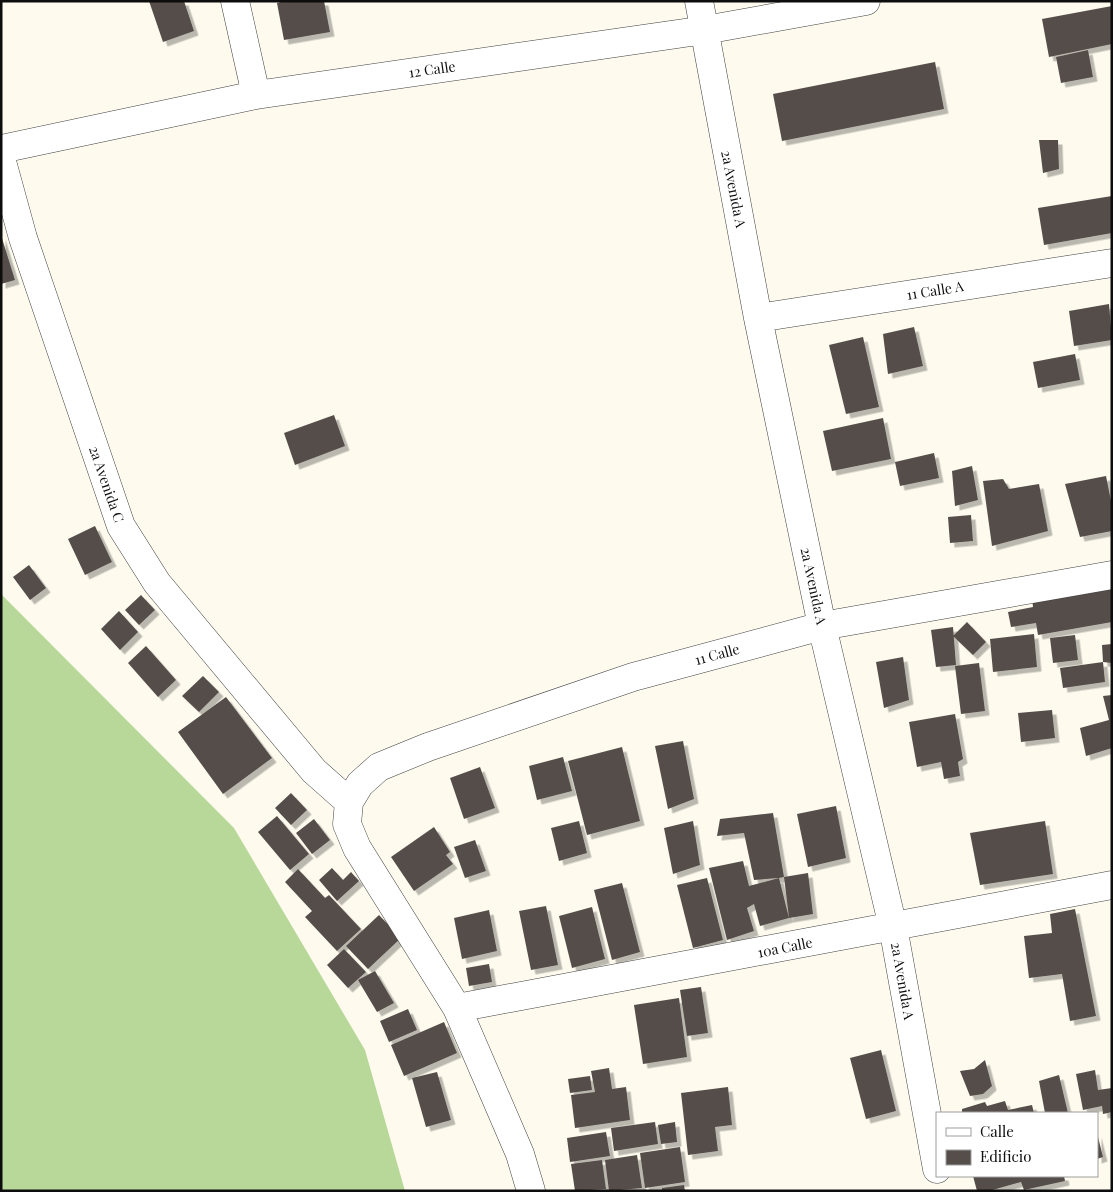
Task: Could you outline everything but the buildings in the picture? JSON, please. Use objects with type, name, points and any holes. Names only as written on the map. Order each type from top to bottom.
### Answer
[{"type":"street","points":[[235,1],[256,95]]},
{"type":"street","name":"2a Avenida A","points":[[699,1],[758,318],[822,626],[893,927],[936,1164]]},
{"type":"street","name":"12 Calle","points":[[1,149],[256,95],[704,30],[866,1]]},
{"type":"street","name":"2a Avenida C","points":[[1,158],[23,238],[121,526],[157,583],[314,771],[349,802]]},
{"type":"street","name":"11 Calle A","points":[[758,318],[1112,262]]},
{"type":"street","name":"11 Calle","points":[[349,802],[360,784],[378,767],[428,747],[633,676],[822,626],[1112,575]]},
{"type":"street","points":[[349,802],[347,824],[357,848],[457,1008],[520,1154],[532,1191]]},
{"type":"street","name":"10a Calle","points":[[457,1008],[1112,885]]},
{"type":"street","points":[[938,1177],[941,1191]]},
{"type":"green space","points":[[1,594],[234,828],[365,1050],[405,1191],[1,1191]]}]
